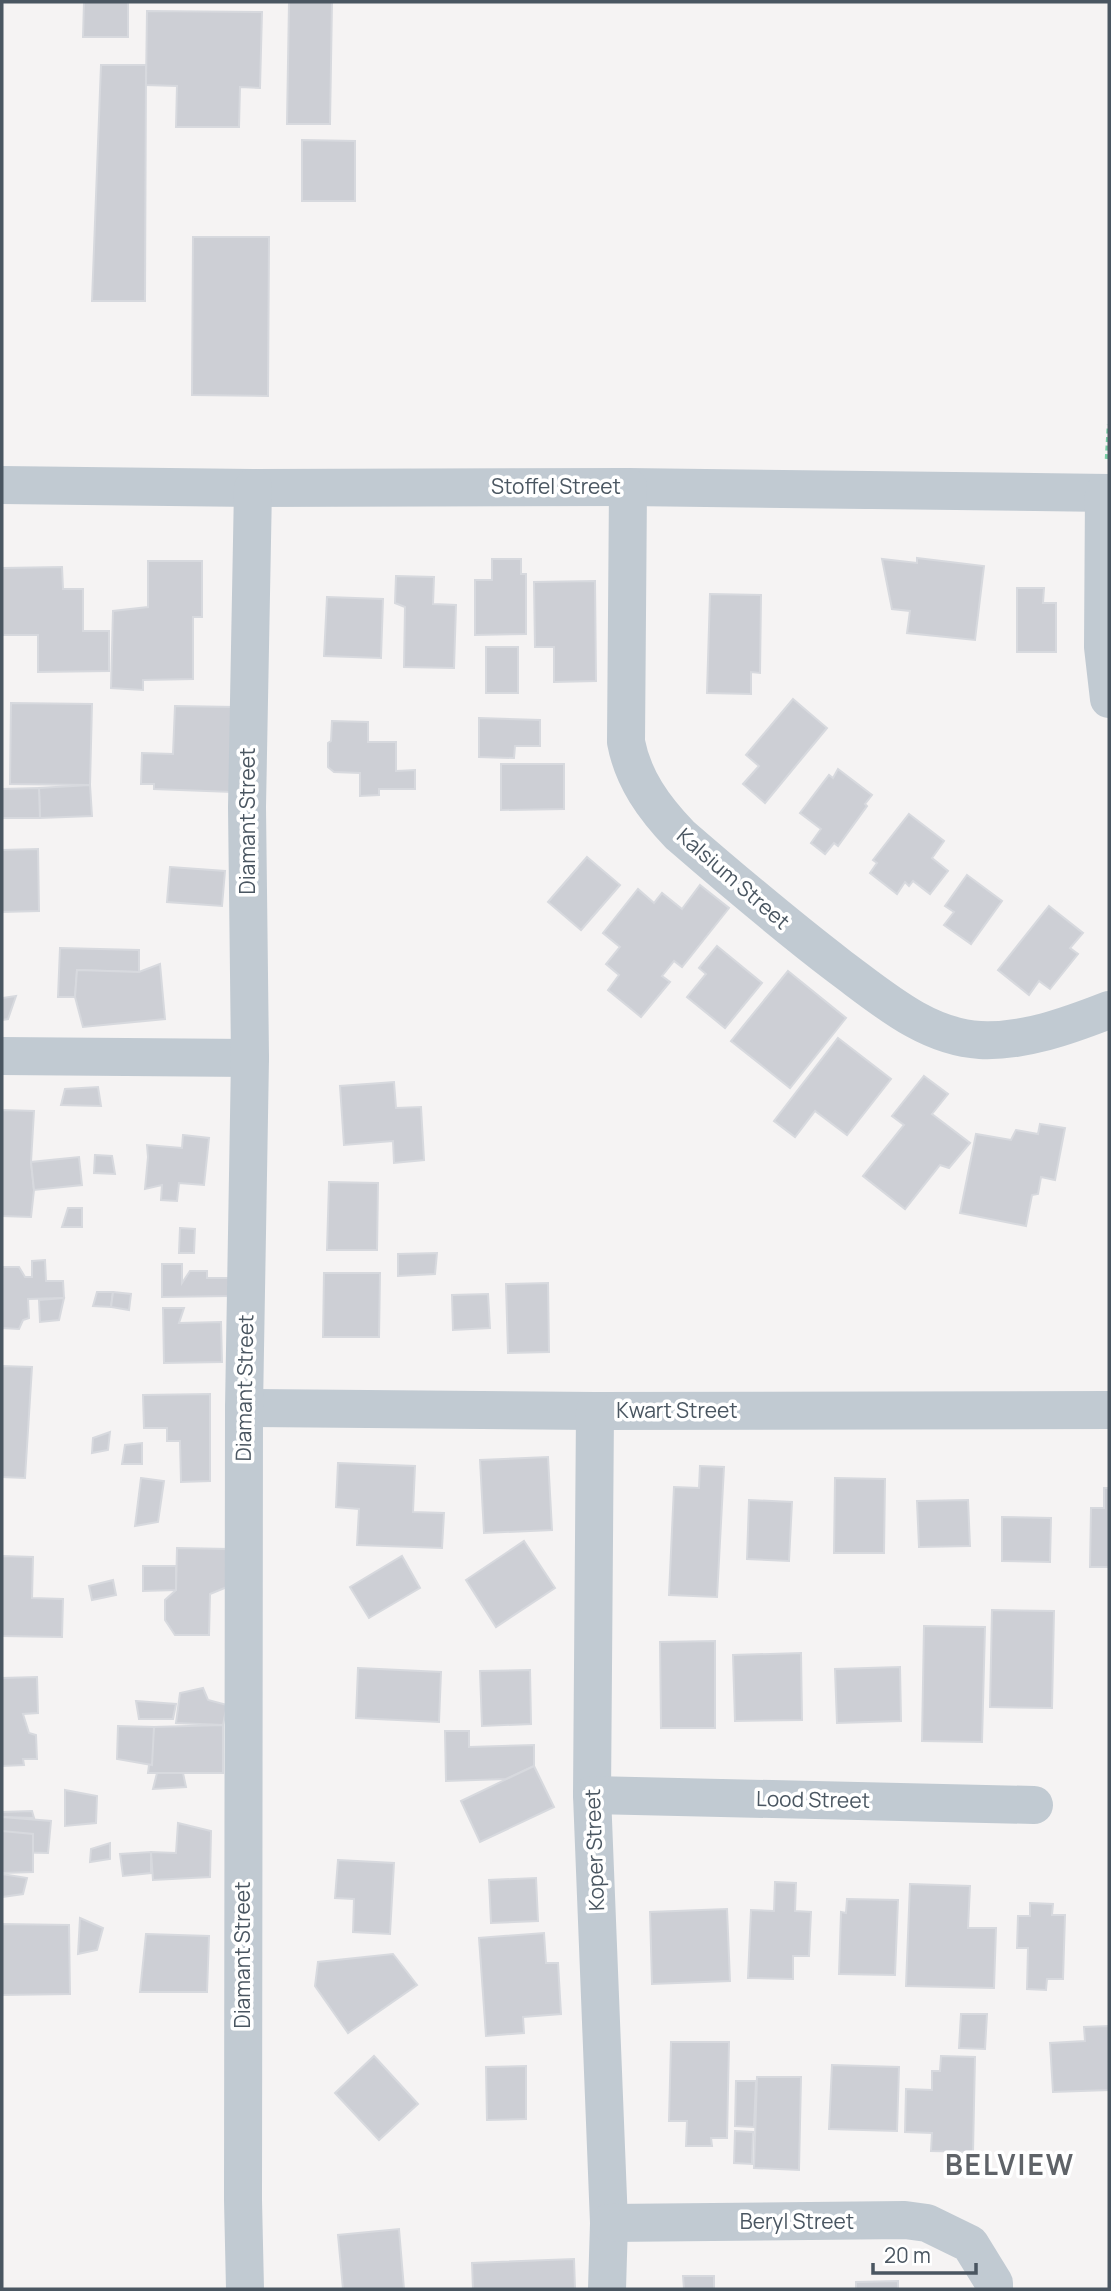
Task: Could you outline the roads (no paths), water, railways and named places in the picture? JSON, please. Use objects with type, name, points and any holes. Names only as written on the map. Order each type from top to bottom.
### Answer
[{"type":"street","name":"Stoffel Street","points":[[2,485],[253,488],[628,487],[1107,493]]},
{"type":"street","name":"Kalsium Street","points":[[628,487],[626,742],[639,780],[664,818],[781,922],[896,1008],[936,1030],[979,1040],[1006,1039],[1065,1027],[1109,1010]]},
{"type":"street","name":"Diamant Street","points":[[245,2289],[244,1408],[250,1058],[247,807],[253,488]]},
{"type":"street","points":[[1107,493],[1103,648],[1109,699]]},
{"type":"street","points":[[2,1056],[250,1058]]},
{"type":"street","name":"Kwart Street","points":[[244,1408],[594,1411],[1109,1410]]},
{"type":"street","name":"Koper Street","points":[[594,1411],[592,1795],[609,2223],[607,2289]]},
{"type":"street","name":"Lood Street","points":[[592,1795],[1034,1805]]},
{"type":"street","name":"Beryl Street","points":[[609,2223],[905,2220],[927,2223],[970,2244],[994,2283],[994,2289]]},
{"type":"district","name":"BELVIEW","points":[[1010,2165]]}]
